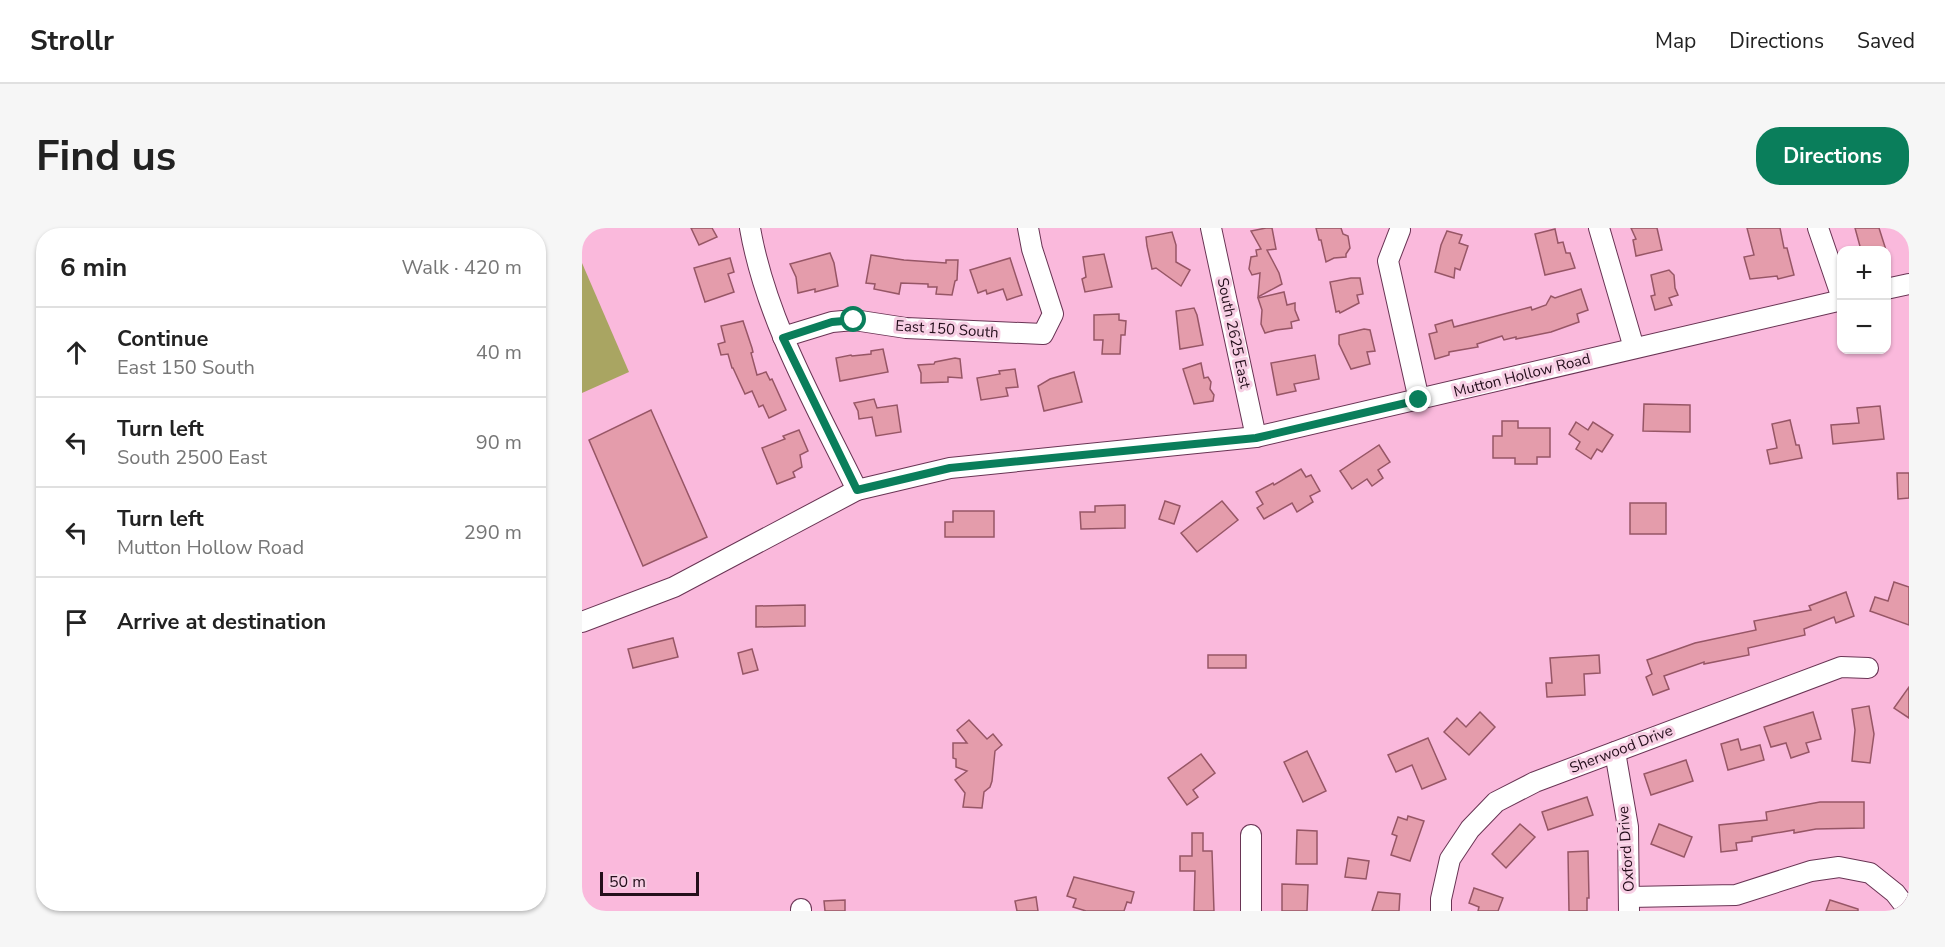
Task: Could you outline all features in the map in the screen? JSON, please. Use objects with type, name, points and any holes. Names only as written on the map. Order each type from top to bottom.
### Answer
[{"type":"street","points":[[750,228],[754,252],[783,338],[857,490]]},
{"type":"street","name":"East 150 South","points":[[783,338],[832,322],[854,320],[906,328],[1043,334],[1053,314],[1032,249],[1028,228]]},
{"type":"street","name":"South 2625 East","points":[[1211,228],[1256,438]]},
{"type":"street","points":[[1599,228],[1634,348]]},
{"type":"street","points":[[1818,228],[1837,284]]},
{"type":"street","points":[[1400,230],[1388,261],[1419,400]]},
{"type":"street","points":[[1891,288],[1909,285]]},
{"type":"street","name":"Mutton Hollow Road","points":[[582,622],[674,587],[857,490],[950,468],[1256,438],[1838,300]]},
{"type":"street","name":"Sherwood Drive","points":[[1441,911],[1440,899],[1450,859],[1470,829],[1496,802],[1535,782],[1841,667],[1868,668]]},
{"type":"street","name":"Oxford Drive","points":[[1615,752],[1628,826],[1629,904]]},
{"type":"street","points":[[1251,835],[1251,911]]},
{"type":"street","points":[[1629,904],[1736,895],[1811,871],[1839,867],[1870,873],[1895,893],[1909,911]]},
{"type":"shaded area","points":[[582,263],[629,372],[582,393]]},
{"type":"building","points":[[691,228],[712,228],[717,237],[699,245]]},
{"type":"building","points":[[1272,228],[1276,249],[1267,250],[1282,284],[1258,297],[1260,273],[1252,275],[1249,269],[1251,257],[1257,256],[1256,250],[1261,249],[1251,231]]},
{"type":"building","points":[[1316,228],[1341,228],[1343,234],[1348,236],[1350,248],[1346,257],[1334,258],[1326,262]]},
{"type":"building","points":[[1631,228],[1657,228],[1662,250],[1636,256],[1633,240],[1636,239]]},
{"type":"building","points":[[1747,228],[1780,228],[1784,248],[1787,248],[1794,275],[1778,279],[1777,276],[1750,279],[1744,257],[1754,255]]},
{"type":"building","points":[[1855,228],[1879,228],[1885,246],[1860,246]]},
{"type":"building","points":[[1555,229],[1558,243],[1563,242],[1566,253],[1570,253],[1575,268],[1545,275],[1535,234]]},
{"type":"building","points":[[1447,231],[1462,235],[1459,243],[1468,246],[1460,270],[1455,268],[1454,278],[1435,272],[1441,245]]},
{"type":"building","points":[[1172,232],[1176,245],[1176,262],[1190,270],[1181,286],[1156,268],[1152,269],[1147,246],[1146,237]]},
{"type":"building","points":[[830,253],[838,286],[815,292],[815,289],[798,293],[796,277],[790,264]]},
{"type":"building","points":[[1104,254],[1112,287],[1085,292],[1082,279],[1086,277],[1083,257]]},
{"type":"building","points":[[871,255],[946,263],[946,260],[958,260],[957,280],[952,295],[936,294],[937,287],[928,287],[928,284],[901,283],[899,294],[874,289],[875,284],[866,283]]},
{"type":"building","points":[[730,258],[734,272],[728,274],[734,292],[705,302],[694,268]]},
{"type":"building","points":[[1010,258],[1022,295],[1007,300],[1003,289],[987,294],[986,290],[978,293],[970,270]]},
{"type":"building","points":[[1669,270],[1674,275],[1678,295],[1669,298],[1672,305],[1655,310],[1651,296],[1655,295],[1651,275]]},
{"type":"building","points":[[1360,278],[1363,294],[1357,295],[1359,303],[1340,313],[1336,312],[1330,282]]},
{"type":"building","points":[[1581,289],[1588,310],[1577,314],[1579,322],[1551,332],[1516,339],[1516,337],[1504,340],[1502,336],[1477,344],[1478,347],[1449,352],[1449,355],[1435,359],[1429,334],[1437,332],[1435,325],[1452,320],[1454,327],[1531,307],[1532,310],[1546,305],[1551,296],[1555,298]]},
{"type":"building","points":[[1284,292],[1287,305],[1295,303],[1299,320],[1291,322],[1292,328],[1265,333],[1261,324],[1262,310],[1258,298]]},
{"type":"building","points":[[1194,308],[1203,345],[1180,349],[1176,311]]},
{"type":"building","points":[[1119,314],[1119,320],[1126,321],[1125,335],[1121,335],[1120,354],[1102,354],[1103,340],[1094,340],[1094,315]]},
{"type":"building","points":[[743,321],[752,348],[751,353],[757,375],[766,372],[770,380],[772,379],[786,410],[769,418],[763,405],[759,407],[752,391],[745,394],[728,354],[721,355],[718,344],[725,342],[721,326]]},
{"type":"building","points":[[1364,329],[1370,330],[1375,351],[1367,352],[1370,364],[1351,369],[1339,344],[1339,335]]},
{"type":"building","points":[[883,349],[888,372],[840,381],[836,358],[871,354],[871,351]]},
{"type":"building","points":[[1315,355],[1319,379],[1294,384],[1296,391],[1277,395],[1271,363]]},
{"type":"building","points":[[955,358],[960,359],[962,378],[948,377],[948,382],[921,383],[918,365],[934,364]]},
{"type":"building","points":[[1201,363],[1204,378],[1208,377],[1211,382],[1213,401],[1194,404],[1183,369]]},
{"type":"building","points":[[1015,369],[1018,387],[1006,388],[1008,396],[981,400],[977,378]]},
{"type":"building","points":[[1074,372],[1082,402],[1044,411],[1038,386],[1050,379]]},
{"type":"building","points":[[874,399],[877,408],[897,405],[901,432],[876,436],[872,417],[859,419],[854,403]]},
{"type":"building","points":[[1644,404],[1690,405],[1690,432],[1643,431]]},
{"type":"building","points":[[1880,406],[1884,439],[1833,444],[1831,425],[1859,423],[1857,408]]},
{"type":"building","points":[[651,410],[707,537],[643,566],[589,440]]},
{"type":"building","points":[[1790,420],[1796,445],[1799,445],[1802,458],[1770,464],[1767,450],[1777,448],[1772,424]]},
{"type":"building","points":[[1502,421],[1518,421],[1518,428],[1550,428],[1550,457],[1537,457],[1537,464],[1515,464],[1515,458],[1493,458],[1493,436],[1502,436]]},
{"type":"building","points":[[1576,422],[1588,430],[1593,422],[1613,435],[1602,452],[1597,449],[1591,459],[1576,449],[1580,442],[1569,434]]},
{"type":"building","points":[[799,430],[808,451],[800,455],[802,467],[793,472],[795,477],[777,484],[762,448],[785,439],[783,436]]},
{"type":"building","points":[[1379,445],[1390,462],[1378,470],[1383,478],[1372,486],[1367,479],[1352,489],[1340,471]]},
{"type":"building","points":[[1301,469],[1306,477],[1311,475],[1320,491],[1310,496],[1313,502],[1297,512],[1292,503],[1264,519],[1257,508],[1263,504],[1256,492],[1273,483],[1274,485]]},
{"type":"building","points":[[1897,473],[1909,473],[1909,498],[1898,499]]},
{"type":"building","points":[[1165,501],[1180,506],[1174,524],[1159,519]]},
{"type":"building","points":[[1222,501],[1238,520],[1197,552],[1181,533]]},
{"type":"building","points":[[1630,503],[1666,503],[1666,534],[1630,534]]},
{"type":"building","points":[[1125,505],[1125,528],[1081,529],[1080,512],[1095,512],[1095,506]]},
{"type":"building","points":[[953,511],[994,511],[994,537],[945,537],[945,522],[953,522]]},
{"type":"building","points":[[1894,582],[1909,587],[1909,625],[1870,611],[1875,597],[1888,601]]},
{"type":"building","points":[[1846,592],[1854,616],[1836,623],[1834,617],[1804,629],[1805,635],[1748,648],[1749,655],[1704,664],[1704,662],[1664,676],[1669,689],[1653,695],[1646,677],[1652,674],[1647,660],[1695,643],[1756,630],[1754,621],[1811,610],[1809,606]]},
{"type":"building","points":[[805,605],[805,626],[756,627],[756,606]]},
{"type":"building","points":[[673,638],[678,657],[633,668],[628,649]]},
{"type":"building","points":[[752,649],[758,670],[743,674],[738,653]]},
{"type":"building","points":[[1208,655],[1246,655],[1246,668],[1208,668]]},
{"type":"building","points":[[1599,655],[1600,673],[1584,674],[1585,695],[1547,697],[1546,683],[1552,683],[1550,658]]},
{"type":"building","points":[[1909,687],[1909,718],[1894,708]]},
{"type":"building","points":[[1869,706],[1874,734],[1870,763],[1852,761],[1855,730],[1852,709]]},
{"type":"building","points":[[1480,712],[1495,727],[1469,755],[1444,732],[1457,718],[1466,727]]},
{"type":"building","points":[[1813,712],[1821,739],[1806,743],[1809,752],[1791,758],[1786,743],[1771,747],[1764,727]]},
{"type":"building","points":[[969,720],[987,739],[993,734],[1002,745],[995,751],[992,781],[990,787],[984,792],[982,808],[963,807],[965,793],[955,780],[967,771],[956,767],[956,759],[953,758],[953,743],[967,743],[957,730]]},
{"type":"building","points":[[1428,738],[1446,779],[1422,789],[1412,765],[1396,772],[1388,755]]},
{"type":"building","points":[[1738,739],[1741,750],[1760,745],[1764,760],[1728,770],[1721,744]]},
{"type":"building","points":[[1307,751],[1326,791],[1303,802],[1284,762]]},
{"type":"building","points":[[1201,754],[1215,773],[1193,790],[1198,797],[1187,805],[1168,778]]},
{"type":"building","points":[[1686,760],[1693,781],[1651,795],[1644,774]]},
{"type":"building","points":[[1587,797],[1593,815],[1548,830],[1542,812]]},
{"type":"building","points":[[1820,802],[1864,802],[1864,828],[1816,829],[1794,833],[1794,830],[1752,837],[1752,841],[1736,843],[1737,850],[1721,852],[1719,825],[1767,820],[1766,812]]},
{"type":"building","points":[[1408,816],[1424,821],[1410,861],[1391,855],[1397,836],[1392,834],[1398,817],[1407,820]]},
{"type":"building","points":[[1520,824],[1535,837],[1506,868],[1492,854]]},
{"type":"building","points":[[1659,824],[1692,837],[1684,857],[1651,844]]},
{"type":"building","points":[[1297,830],[1317,831],[1317,864],[1296,864]]},
{"type":"building","points":[[1192,833],[1203,833],[1203,851],[1212,851],[1214,911],[1194,911],[1195,871],[1180,871],[1180,856],[1192,856]]},
{"type":"building","points":[[1588,851],[1587,911],[1569,911],[1568,852]]},
{"type":"building","points":[[1348,858],[1369,861],[1366,879],[1345,877]]},
{"type":"building","points":[[1074,877],[1134,892],[1131,903],[1127,902],[1124,911],[1086,911],[1073,907],[1076,899],[1067,896]]},
{"type":"building","points":[[1282,884],[1308,885],[1307,911],[1282,911]]},
{"type":"building","points":[[1474,888],[1503,898],[1498,911],[1478,911],[1479,907],[1469,903]]},
{"type":"building","points":[[1378,892],[1400,894],[1399,911],[1372,911]]},
{"type":"building","points":[[1036,897],[1038,911],[1017,911],[1015,901]]},
{"type":"building","points":[[845,900],[845,911],[825,911],[824,901]]},
{"type":"building","points":[[1830,900],[1858,909],[1858,911],[1826,911]]},
{"type":"route","points":[[854,320],[832,322],[783,338],[857,490],[950,468],[1256,438],[1419,400]]}]
